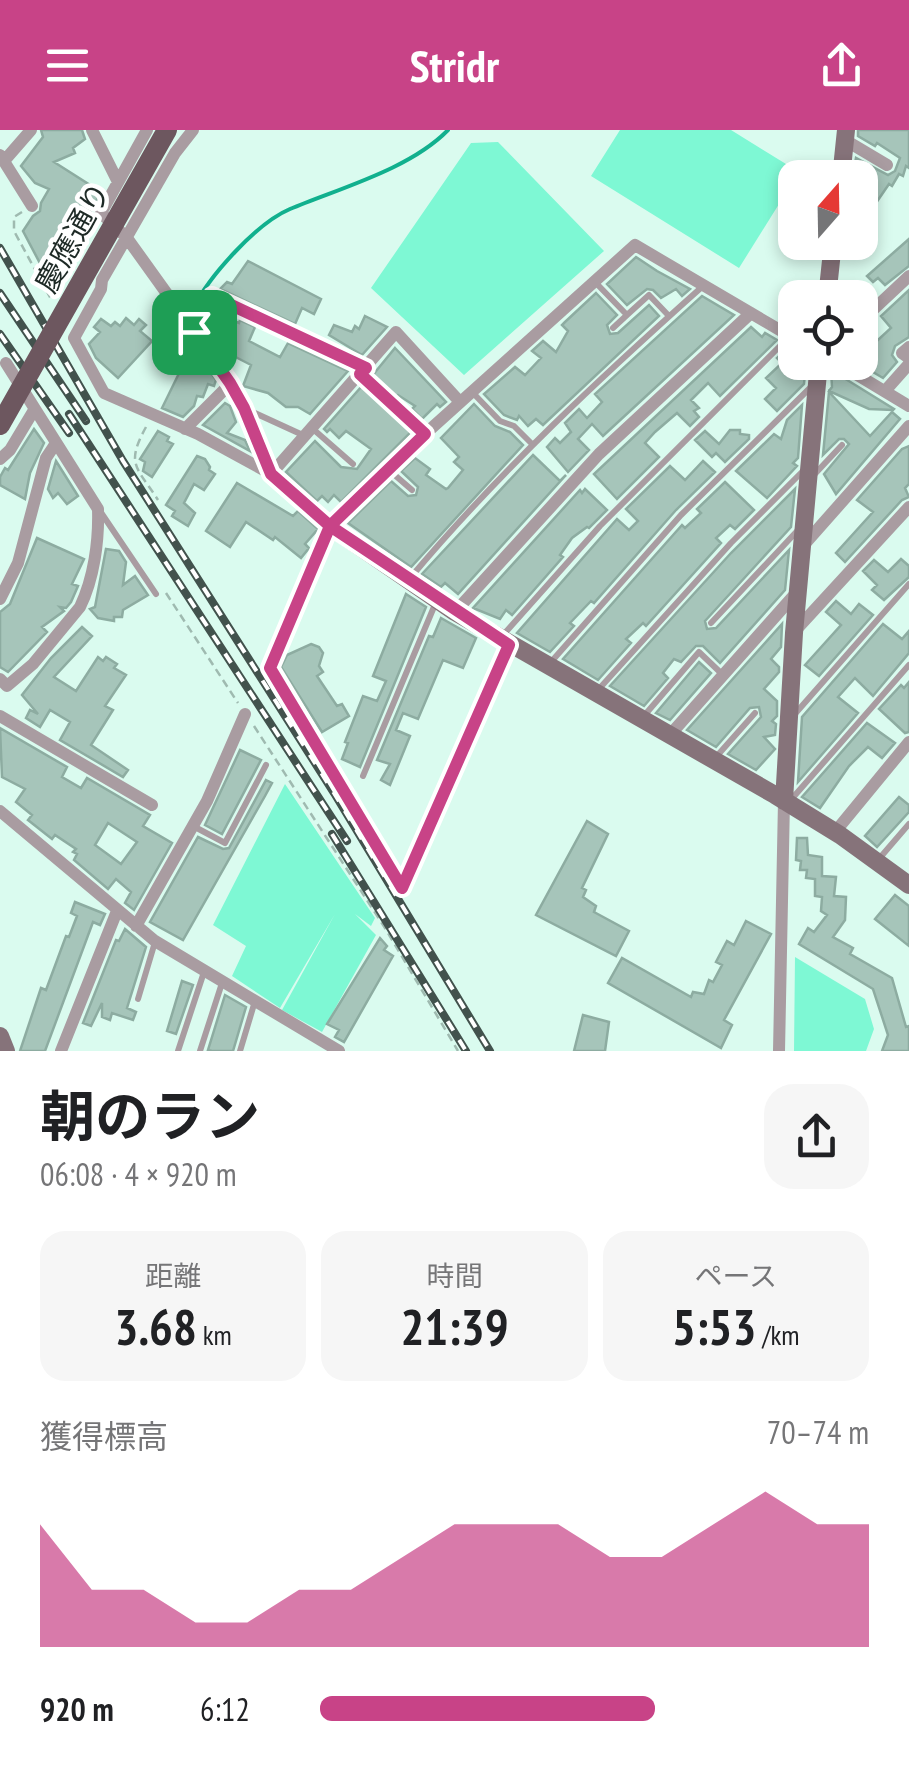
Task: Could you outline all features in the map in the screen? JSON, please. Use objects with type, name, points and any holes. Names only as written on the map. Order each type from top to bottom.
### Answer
[{"type":"main road","name":"慶應通り","points":[[0,424],[166,130]]},
{"type":"street","points":[[31,130],[2,158],[32,206]]},
{"type":"street","points":[[92,130],[118,182]]},
{"type":"street","points":[[147,130],[101,213],[127,238],[230,383],[271,474]]},
{"type":"street","points":[[193,130],[175,153],[74,338],[104,392],[271,474],[330,526],[454,612],[786,802],[909,884]]},
{"type":"street","points":[[843,160],[846,135],[887,165]]},
{"type":"street","points":[[504,642],[402,888],[270,668],[330,526],[425,434],[635,245],[778,329]]},
{"type":"street","points":[[878,305],[909,276]]},
{"type":"street","points":[[193,332],[212,296],[363,371]]},
{"type":"street","points":[[454,612],[598,454],[751,313]]},
{"type":"street","points":[[271,474],[396,332],[460,402]]},
{"type":"street","points":[[885,391],[909,361],[902,353],[909,347]]},
{"type":"street","points":[[2,367],[98,509],[98,539],[80,607],[42,654],[2,686]]},
{"type":"street","points":[[779,1051],[787,724],[817,380]]},
{"type":"street","points":[[866,380],[909,406]]},
{"type":"street","points":[[185,429],[230,383]]},
{"type":"street","points":[[0,459],[10,450],[34,410]]},
{"type":"street","points":[[802,547],[909,426]]},
{"type":"street","points":[[0,599],[18,563],[46,458],[56,443]]},
{"type":"street","points":[[794,633],[909,507]]},
{"type":"street","points":[[669,736],[798,591]]},
{"type":"street","points":[[136,926],[193,826],[246,714]]},
{"type":"street","points":[[0,716],[152,805]]},
{"type":"street","points":[[835,832],[909,742]]},
{"type":"street","points":[[0,810],[156,941],[339,1051]]},
{"type":"street","points":[[61,1051],[117,910]]},
{"type":"street","points":[[0,1036],[6,1051]]},
{"type":"lane","points":[[594,281],[627,315]]},
{"type":"lane","points":[[409,580],[456,524],[533,445],[704,285]]},
{"type":"lane","points":[[613,328],[648,294],[669,316]]},
{"type":"lane","points":[[504,642],[600,526],[778,353]]},
{"type":"lane","points":[[363,371],[425,434]]},
{"type":"lane","points":[[547,667],[681,515],[810,380]]},
{"type":"lane","points":[[472,392],[500,421],[514,426],[533,445]]},
{"type":"lane","points":[[244,408],[310,432],[353,464]]},
{"type":"lane","points":[[594,694],[797,474],[808,474],[842,446]]},
{"type":"lane","points":[[388,470],[412,490]]},
{"type":"lane","points":[[98,509],[156,594]]},
{"type":"lane","points":[[711,623],[804,527]]},
{"type":"lane","points":[[787,724],[909,584]]},
{"type":"lane","points":[[363,776],[437,600]]},
{"type":"lane","points":[[640,720],[699,652],[723,674]]},
{"type":"lane","points":[[786,802],[909,665]]},
{"type":"lane","points":[[713,760],[755,713]]},
{"type":"lane","points":[[193,826],[224,842],[266,766]]},
{"type":"lane","points":[[878,860],[909,824]]},
{"type":"lane","points":[[138,999],[156,941]]},
{"type":"lane","points":[[178,1051],[204,971]]},
{"type":"lane","points":[[200,1051],[222,981]]},
{"type":"lane","points":[[240,1051],[255,1000]]},
{"type":"path","points":[[32,206],[14,217],[14,231],[51,299],[81,248]]},
{"type":"path","points":[[153,415],[133,450],[132,462],[158,500]]},
{"type":"path","points":[[159,582],[385,928],[458,1051]]},
{"type":"green space","points":[[620,130],[731,130],[780,160],[778,206],[739,268],[591,176]]},
{"type":"green space","points":[[498,142],[604,251],[464,375],[371,288],[471,143]]},
{"type":"green space","points":[[285,784],[375,918],[371,926],[355,914],[376,935],[322,1032],[282,1010],[335,914],[280,1008],[232,976],[246,946],[213,925]]},
{"type":"green space","points":[[795,957],[865,999],[874,1029],[866,1051],[794,1051]]},
{"type":"building","points":[[41,130],[82,130],[85,139],[73,148],[75,153],[54,162],[101,192],[85,222],[91,226],[58,278],[43,269],[23,231],[40,211],[49,189],[35,183],[21,166],[43,137]]},
{"type":"building","points":[[858,130],[909,130],[909,168],[906,166],[903,176],[899,174],[878,200],[878,170],[888,175],[895,171],[900,158],[858,136]]},
{"type":"building","points":[[909,239],[909,266],[885,285],[878,278],[871,280],[867,276]]},
{"type":"building","points":[[636,257],[690,289],[682,296],[676,289],[661,298],[647,289],[627,305],[607,284]]},
{"type":"building","points":[[248,261],[321,299],[314,314],[302,308],[295,324],[220,289],[227,282],[232,284]]},
{"type":"building","points":[[909,290],[909,337],[895,346],[892,355],[897,362],[883,378],[878,375],[878,340],[891,328],[881,316]]},
{"type":"building","points":[[596,293],[617,315],[607,325],[610,334],[618,333],[649,305],[659,316],[543,425],[536,419],[528,426],[519,416],[517,420],[504,415],[484,394],[515,367],[525,375],[541,358],[532,351],[543,341],[556,352],[568,331],[562,325]]},
{"type":"building","points":[[702,296],[734,315],[603,436],[592,424],[578,439],[589,450],[568,472],[547,447],[555,438],[560,443],[571,432],[565,423],[579,409],[587,418],[602,402],[595,394]]},
{"type":"building","points":[[365,316],[387,327],[362,355],[329,335],[334,325],[352,332],[355,326],[359,329]]},
{"type":"building","points":[[213,317],[228,323],[230,319],[239,323],[240,320],[255,327],[249,341],[280,357],[288,343],[348,371],[310,414],[298,407],[286,407],[268,393],[243,386],[251,365],[226,352],[229,345],[209,336],[206,331]]},
{"type":"building","points":[[126,318],[134,325],[139,319],[146,325],[140,331],[152,341],[118,378],[96,358],[89,344],[100,332],[94,327],[101,319],[111,326],[115,322],[120,326]]},
{"type":"building","points":[[751,327],[762,337],[765,333],[777,340],[720,396],[708,383],[691,400],[699,408],[694,411],[699,417],[690,426],[677,413],[655,432],[645,443],[659,457],[617,499],[594,474]]},
{"type":"building","points":[[395,348],[446,402],[440,407],[437,404],[422,419],[412,409],[415,406],[396,397],[372,376]]},
{"type":"building","points":[[186,359],[208,368],[216,380],[214,386],[208,384],[203,397],[197,396],[194,406],[183,417],[162,408]]},
{"type":"building","points":[[778,367],[778,380],[804,380],[804,384],[777,411],[765,399],[776,388],[766,378]]},
{"type":"building","points":[[832,380],[847,380],[894,409],[869,409],[829,391]]},
{"type":"building","points":[[362,386],[411,432],[341,502],[334,495],[328,502],[322,496],[317,501],[286,472],[315,441],[341,467],[357,469],[371,449],[346,431],[339,438],[330,429],[324,429]]},
{"type":"building","points":[[829,392],[870,436],[892,412],[900,419],[836,494],[824,474],[849,444],[839,439],[823,455]]},
{"type":"building","points":[[225,403],[236,422],[227,433],[245,440],[250,451],[203,425]]},
{"type":"building","points":[[474,404],[495,426],[510,432],[523,445],[411,567],[348,523],[391,481],[408,496],[416,495],[418,487],[401,471],[415,458],[430,469],[426,475],[448,488],[463,470],[454,462],[459,457],[441,438]]},
{"type":"building","points":[[802,405],[798,458],[793,463],[797,466],[767,498],[736,471],[774,434],[781,439],[787,420]]},
{"type":"building","points":[[34,429],[44,443],[30,473],[25,499],[0,485],[0,477]]},
{"type":"building","points":[[730,430],[740,430],[749,439],[725,462],[716,453],[712,457],[695,440],[705,431],[719,444]]},
{"type":"building","points":[[158,431],[173,444],[152,477],[143,471],[145,462],[140,459]]},
{"type":"building","points":[[909,446],[909,484],[905,488],[909,497],[845,562],[836,553],[873,512],[857,500]]},
{"type":"building","points":[[533,455],[560,481],[566,475],[458,594],[445,583],[441,587],[422,574]]},
{"type":"building","points":[[197,456],[205,459],[215,474],[204,490],[194,484],[184,503],[195,513],[188,526],[172,516],[175,511],[166,505]]},
{"type":"building","points":[[56,461],[78,496],[67,504],[58,493],[53,498],[48,489]]},
{"type":"building","points":[[703,461],[715,472],[594,603],[591,601],[570,623],[574,626],[550,652],[517,633],[617,519],[629,530],[638,521],[626,509],[670,466],[685,480]]},
{"type":"building","points":[[725,482],[754,510],[735,529],[730,525],[716,538],[721,543],[646,626],[643,623],[626,639],[631,643],[598,680],[563,659],[682,525],[685,528],[701,513],[697,509]]},
{"type":"building","points":[[237,483],[293,516],[298,511],[318,529],[305,544],[309,548],[301,558],[275,537],[273,540],[246,522],[230,547],[206,531]]},
{"type":"building","points":[[585,489],[607,510],[572,538],[560,555],[563,557],[512,615],[506,610],[500,619],[473,608],[580,490],[582,493]]},
{"type":"building","points":[[795,489],[791,527],[705,621],[707,629],[716,628],[789,550],[785,590],[720,663],[703,646],[696,646],[681,662],[674,659],[663,673],[668,678],[644,706],[610,686],[731,553]]},
{"type":"building","points":[[37,538],[84,559],[72,584],[78,586],[71,602],[66,608],[60,607],[64,611],[42,627],[47,632],[8,672],[0,667],[0,612],[10,604]]},
{"type":"building","points":[[106,549],[119,551],[126,562],[123,585],[135,576],[148,595],[123,610],[122,617],[114,617],[114,621],[98,618],[90,609],[95,607]]},
{"type":"building","points":[[901,559],[909,566],[909,577],[884,600],[872,590],[877,585],[863,571],[874,560],[888,572]]},
{"type":"building","points":[[406,594],[426,607],[360,767],[342,759],[348,743],[345,742],[363,696],[377,701],[386,681],[373,676]]},
{"type":"building","points":[[836,601],[851,614],[859,604],[873,615],[819,676],[805,665],[841,625],[826,612]]},
{"type":"building","points":[[441,618],[476,638],[463,668],[443,660],[418,719],[403,713],[396,730],[410,736],[390,785],[381,780],[390,764],[377,760],[429,636],[433,637]]},
{"type":"building","points":[[782,624],[781,647],[771,659],[779,672],[764,689],[777,701],[777,716],[772,721],[776,724],[775,735],[764,737],[775,749],[756,770],[728,754],[761,717],[759,707],[750,708],[716,747],[687,730]]},
{"type":"building","points":[[883,624],[902,639],[909,631],[909,653],[873,696],[855,678],[838,697],[858,713],[798,782],[802,717]]},
{"type":"building","points":[[82,627],[92,636],[54,677],[76,691],[98,657],[117,664],[114,668],[126,675],[105,706],[113,710],[91,745],[128,770],[123,777],[60,740],[70,722],[50,710],[40,727],[26,718],[30,710],[38,714],[22,695]]},
{"type":"building","points":[[311,644],[323,653],[319,666],[323,672],[317,676],[337,706],[342,704],[349,716],[322,732],[281,667],[287,655]]},
{"type":"building","points":[[699,662],[711,673],[670,720],[656,713]]},
{"type":"building","points":[[909,682],[909,732],[905,733],[879,709],[901,685],[904,688]]},
{"type":"building","points":[[867,723],[895,743],[882,758],[868,747],[849,766],[820,808],[802,797]]},
{"type":"building","points":[[0,728],[67,767],[62,777],[81,788],[87,778],[150,815],[143,826],[172,843],[134,910],[125,903],[131,892],[116,879],[108,889],[74,860],[76,849],[55,835],[52,839],[28,820],[32,815],[16,802],[25,789],[2,777]],"holes":[[[108,823],[137,842],[121,864],[95,845]]]},
{"type":"building","points":[[240,750],[261,760],[222,834],[205,825]]},
{"type":"building","points":[[266,780],[272,783],[183,940],[150,922],[198,837],[229,848]]},
{"type":"building","points":[[899,797],[909,805],[909,812],[877,847],[865,836]]},
{"type":"building","points":[[587,821],[608,834],[582,888],[586,890],[583,897],[596,906],[594,912],[629,931],[616,956],[536,915]]},
{"type":"building","points":[[797,838],[807,838],[808,855],[822,857],[822,876],[836,877],[834,896],[846,897],[845,920],[833,937],[853,948],[850,954],[892,978],[906,1027],[909,1026],[909,1051],[882,1051],[888,1035],[873,989],[799,944],[808,928],[814,932],[827,915],[821,911],[822,897],[815,896],[815,879],[806,878],[807,870],[800,870],[801,861],[796,860]]},
{"type":"building","points":[[895,895],[909,906],[909,946],[875,919]]},
{"type":"building","points":[[75,902],[105,914],[100,925],[93,922],[45,1051],[20,1051],[41,988],[46,990],[77,916],[71,913]]},
{"type":"building","points":[[746,921],[771,934],[724,1020],[732,1025],[721,1048],[608,983],[622,958],[691,997],[693,992],[704,994],[709,980],[713,982],[722,965],[716,962],[727,941],[734,945]]},
{"type":"building","points":[[125,929],[146,947],[127,1008],[136,1012],[133,1020],[112,1013],[110,1020],[102,1017],[102,1003],[91,1026],[83,1023],[116,940]]},
{"type":"building","points":[[380,938],[387,946],[384,950],[393,956],[344,1042],[335,1037],[339,1030],[327,1024]]},
{"type":"building","points":[[182,981],[193,985],[176,1034],[167,1031]]},
{"type":"building","points":[[225,995],[246,1007],[233,1051],[208,1050]]},
{"type":"building","points":[[583,1015],[609,1022],[605,1051],[574,1051]]},
{"type":"waterway","points":[[188,309],[194,307],[236,251],[277,216],[394,167],[448,130]]},
{"type":"railway","points":[[0,248],[123,461],[334,793],[490,1051]]},
{"type":"railway","points":[[0,293],[86,421]]},
{"type":"railway","points":[[0,334],[69,433]]},
{"type":"railway","points":[[69,414],[347,841]]},
{"type":"railway","points":[[332,834],[466,1051]]},
{"type":"route","points":[[194,332],[212,296],[366,368],[360,374],[425,434],[330,526],[509,645],[402,888],[270,668],[330,526],[271,474],[244,408],[194,332]]}]
